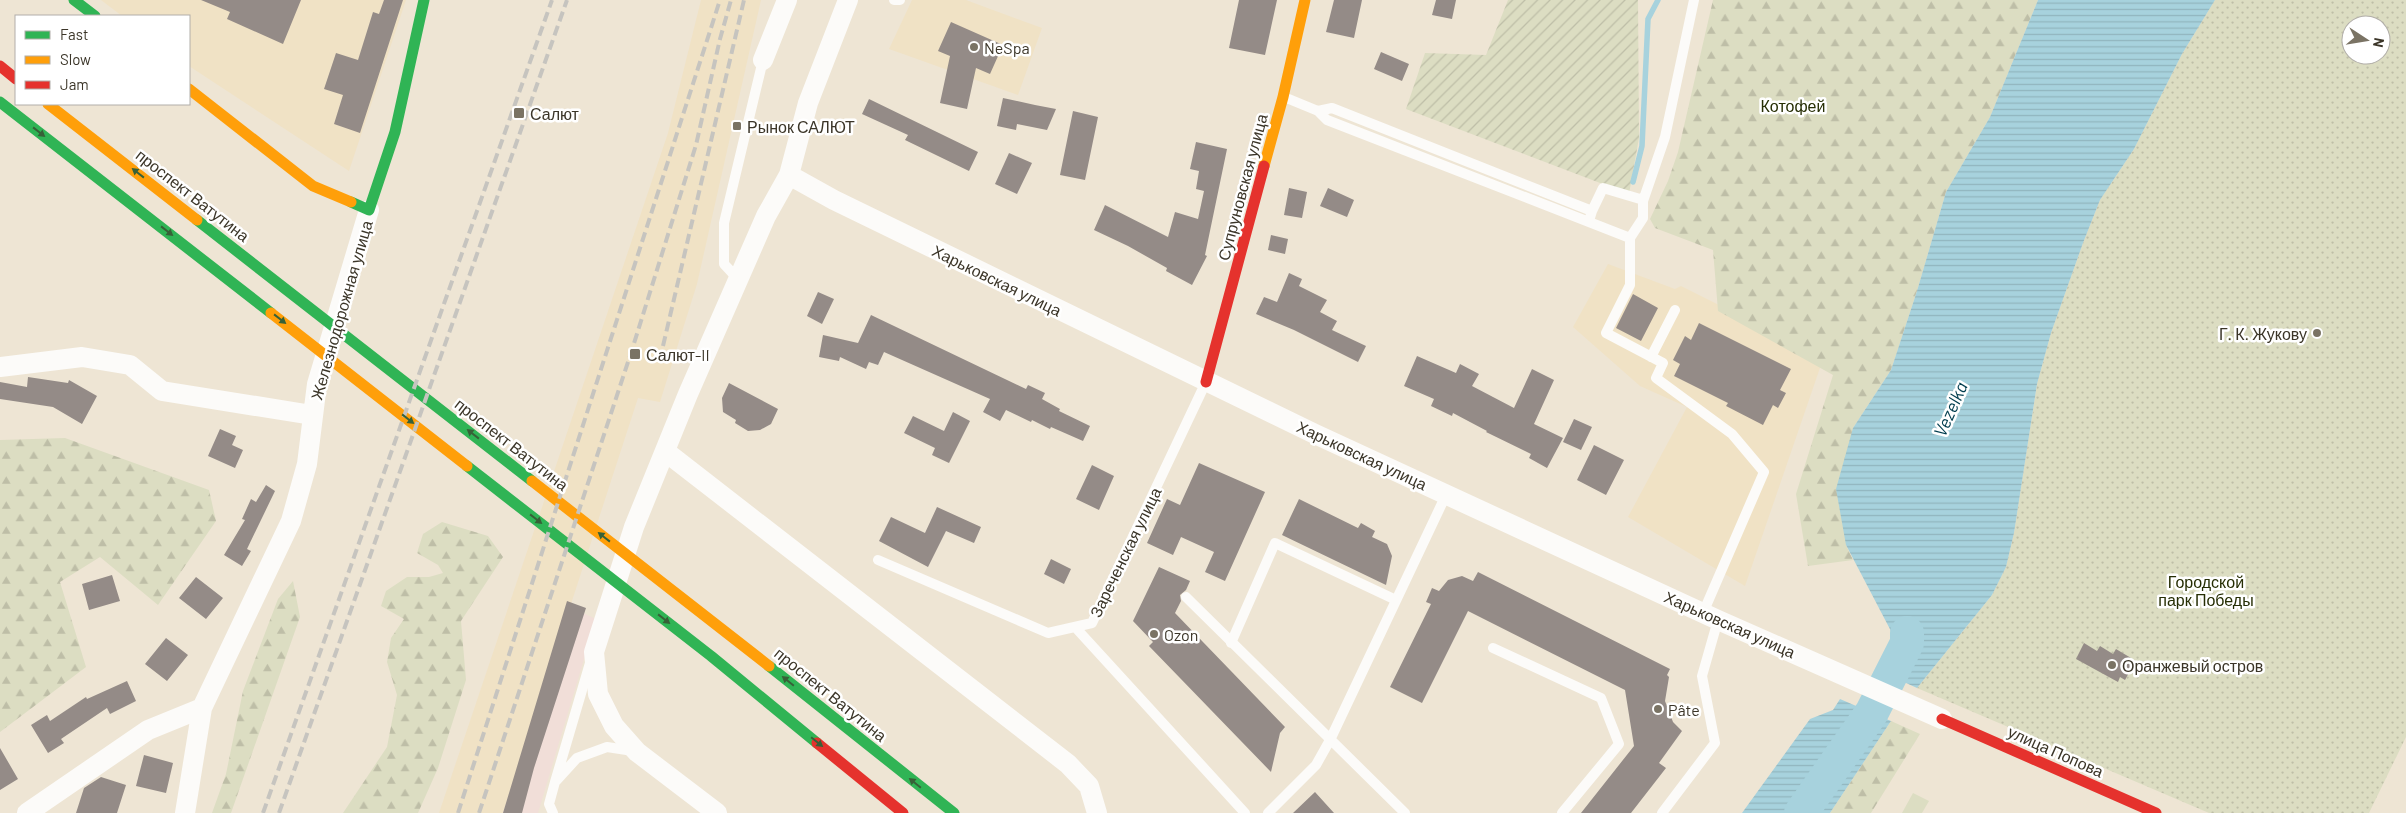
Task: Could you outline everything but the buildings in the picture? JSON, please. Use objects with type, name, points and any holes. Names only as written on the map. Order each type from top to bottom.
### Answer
[{"type":"main road","points":[[74,0],[94,15]]},
{"type":"main road","name":"Железнодорожная улица","points":[[369,210],[394,132],[424,0]]},
{"type":"main road","name":"Супруновская улица","points":[[1206,382],[1283,97],[1305,0]]},
{"type":"main road","points":[[0,66],[15,78]]},
{"type":"main road","points":[[190,90],[313,186],[369,210]]},
{"type":"main road","points":[[0,102],[712,656],[903,813]]},
{"type":"main road","name":"проспект Ватутина","points":[[49,105],[725,631],[954,813]]},
{"type":"main road","name":"улица Попова","points":[[1942,719],[2027,754],[2156,813]]},
{"type":"street","points":[[763,60],[787,0]]},
{"type":"street","points":[[717,813],[638,752],[614,726],[598,694],[594,652],[634,527],[688,394],[766,216],[789,175],[808,103],[848,0]]},
{"type":"street","name":"Харьковская улица","points":[[789,175],[834,200],[1206,382],[1710,617],[1942,719]]},
{"type":"street","name":"Железнодорожная улица","points":[[185,813],[202,708],[291,521],[307,464],[317,384],[369,210]]},
{"type":"street","points":[[0,367],[82,357],[130,365],[162,391],[312,415]]},
{"type":"street","points":[[666,452],[1068,764],[1089,786],[1097,813]]},
{"type":"street","points":[[27,813],[148,730],[202,708]]},
{"type":"lane","points":[[894,0],[900,0]]},
{"type":"lane","points":[[1662,813],[1715,743],[1702,676],[1710,617],[1764,472],[1732,434],[1656,378],[1663,363],[1606,333],[1630,285],[1630,238],[1643,218],[1644,197],[1665,137],[1694,0]]},
{"type":"lane","points":[[738,279],[724,264],[724,223],[763,60]]},
{"type":"lane","points":[[1283,97],[1318,110],[1327,120],[1630,238]]},
{"type":"lane","points":[[1318,110],[1332,108],[1592,211]]},
{"type":"lane","points":[[1589,221],[1603,188],[1640,199],[1644,197]]},
{"type":"lane","points":[[1651,357],[1675,310]]},
{"type":"lane","name":"Зареченская улица","points":[[878,560],[1048,633],[1092,623],[1206,382]]},
{"type":"lane","points":[[1268,813],[1316,765],[1330,740],[1446,495]]},
{"type":"lane","points":[[1231,643],[1275,543],[1396,600]]},
{"type":"lane","points":[[1186,597],[1405,813]]},
{"type":"lane","points":[[1074,627],[1245,813]]},
{"type":"lane","points":[[1493,648],[1601,698],[1618,744],[1562,813]]},
{"type":"lane","points":[[549,810],[555,782],[594,652]]},
{"type":"lane","points":[[555,782],[577,758],[607,747],[638,752]]},
{"type":"shaded area","points":[[101,0],[406,0],[349,171],[190,67],[190,15],[121,15]]},
{"type":"shaded area","points":[[701,0],[761,0],[697,284],[660,402],[638,398],[503,813],[439,813],[668,133]]},
{"type":"shaded area","points":[[912,0],[966,0],[1042,28],[1018,95],[889,49]]},
{"type":"shaded area","points":[[1608,264],[1675,289],[1681,286],[1767,329],[1822,362],[1745,586],[1628,517],[1687,407],[1640,386],[1573,327]]},
{"type":"shaded area","points":[[570,607],[596,619],[538,813],[503,813]]},
{"type":"green space","points":[[1508,0],[1638,0],[1639,138],[1629,194],[1406,109],[1425,53],[1486,55]]},
{"type":"green space","name":"Котофей","points":[[1713,0],[2038,0],[1990,117],[1946,192],[1917,291],[1891,370],[1853,428],[1846,545],[1853,560],[1808,566],[1796,494],[1833,375],[1718,311],[1713,250],[1655,228],[1650,219],[1668,181],[1678,152]]},
{"type":"green space","name":"Городской парк Победы","points":[[2215,0],[2406,0],[2406,737],[2369,813],[2209,813],[1917,688],[1992,595],[2006,567],[2014,533],[2037,384],[2051,333],[2100,200],[2134,149],[2182,54]]},
{"type":"green space","points":[[65,438],[209,490],[216,521],[158,605],[100,557],[60,582],[86,667],[0,732],[0,440]]},
{"type":"green space","points":[[442,522],[488,536],[503,557],[461,621],[466,680],[438,768],[418,813],[343,813],[387,747],[397,695],[387,662],[391,638],[404,619],[381,606],[386,591],[407,577],[429,577],[443,573],[438,565],[417,553],[423,534]]},
{"type":"green space","points":[[293,581],[300,617],[231,813],[212,813],[226,774],[243,691],[278,599]]},
{"type":"green space","points":[[1891,721],[1920,734],[1871,813],[1830,813]]},
{"type":"green space","points":[[1913,793],[1929,801],[1922,813],[1902,813]]},
{"type":"water","points":[[2038,0],[2215,0],[2182,54],[2134,149],[2100,200],[2083,243],[2051,333],[2037,384],[2014,533],[2006,567],[1992,595],[1917,688],[1882,672],[1891,650],[1892,633],[1846,545],[1836,489],[1853,428],[1891,370],[1917,291],[1946,192],[1990,117]]},
{"type":"water","points":[[1840,699],[1891,721],[1830,813],[1742,813],[1810,719],[1833,710]]},
{"type":"waterway","points":[[1633,182],[1642,146],[1648,19],[1658,0]]},
{"type":"waterway","name":"Vezelka","points":[[1801,813],[1872,712],[1907,643],[1907,633]]},
{"type":"railway","points":[[263,813],[552,0]]},
{"type":"railway","points":[[279,813],[567,0]]},
{"type":"railway","points":[[458,813],[720,0]]},
{"type":"railway","points":[[479,813],[631,353],[696,145],[720,39],[731,0]]},
{"type":"railway","points":[[663,346],[744,0]]},
{"type":"traffic: fast","points":[[74,0],[94,15]]},
{"type":"traffic: fast","points":[[351,202],[369,210],[395,132],[424,0]]},
{"type":"traffic: fast","points":[[0,102],[271,313]]},
{"type":"traffic: fast","points":[[197,220],[532,481]]},
{"type":"traffic: fast","points":[[467,466],[711,656],[817,743]]},
{"type":"traffic: fast","points":[[769,666],[954,813]]},
{"type":"traffic: slow","points":[[1264,166],[1283,97],[1305,0]]},
{"type":"traffic: slow","points":[[190,90],[313,186],[351,202]]},
{"type":"traffic: slow","points":[[49,105],[197,220]]},
{"type":"traffic: slow","points":[[271,313],[467,466]]},
{"type":"traffic: slow","points":[[532,481],[769,666]]},
{"type":"traffic: jam","points":[[0,66],[15,78]]},
{"type":"traffic: jam","points":[[1206,382],[1264,166]]},
{"type":"traffic: jam","points":[[1942,719],[2156,813]]},
{"type":"traffic: jam","points":[[817,743],[903,813]]},
{"type":"place","name":"NeSpa","points":[[974,47]]},
{"type":"place","name":"Салют","points":[[519,113]]},
{"type":"place","name":"Рынок САЛЮТ","points":[[737,126]]},
{"type":"place","name":"Г. К. Жукову","points":[[2317,333]]},
{"type":"place","name":"Салют-II","points":[[635,354]]},
{"type":"place","name":"Ozon","points":[[1154,634]]},
{"type":"place","name":"Оранжевый остров","points":[[2112,665]]},
{"type":"place","name":"Pâte","points":[[1658,709]]}]
